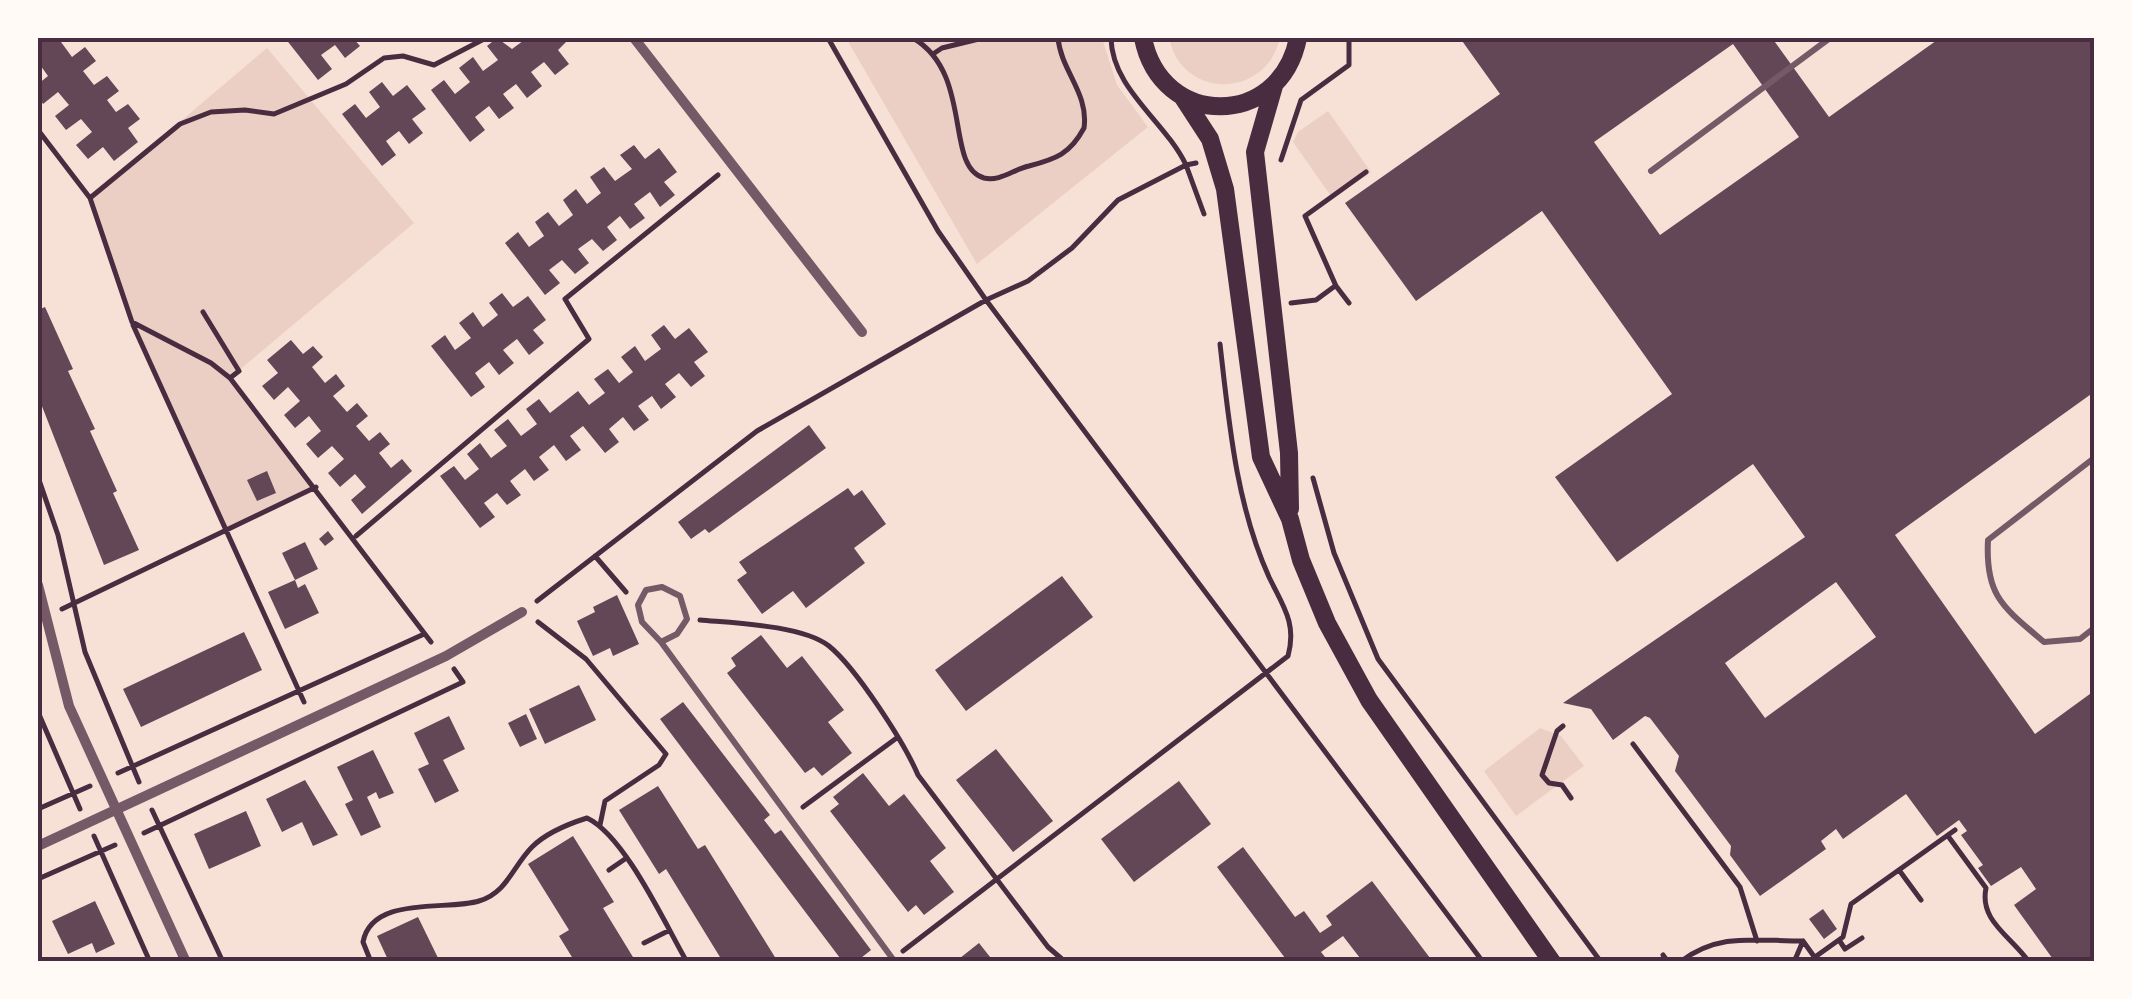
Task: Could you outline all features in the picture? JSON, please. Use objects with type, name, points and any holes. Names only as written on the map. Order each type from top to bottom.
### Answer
[{"type":"main road","points":[[1144,38],[1147,56],[1161,79],[1182,96],[1210,140],[1225,189],[1262,457],[1290,519],[1301,560],[1327,622],[1369,700],[1552,962]]},
{"type":"main road","points":[[1290,519],[1289,453],[1254,152],[1274,86],[1294,57],[1298,38]]},
{"type":"main road","points":[[1182,96],[1220,107],[1239,104],[1274,86]]},
{"type":"street","points":[[634,38],[862,332]]},
{"type":"street","points":[[38,586],[70,706],[186,962]]},
{"type":"street","points":[[38,846],[446,656],[522,612]]},
{"type":"lane","points":[[1651,171],[1830,38]]},
{"type":"lane","points":[[2094,458],[1988,540],[1986,578],[2015,617],[2044,642],[2080,638],[2094,628]]},
{"type":"lane","points":[[661,642],[677,634],[686,619],[680,596],[662,587],[646,590],[638,606],[642,622],[661,642],[894,960]]},
{"type":"path","points":[[90,198],[180,124],[211,112],[245,110],[274,114],[335,89],[384,58],[403,56],[434,66],[486,38]]},
{"type":"path","points":[[828,38],[938,231],[986,300],[1483,962]]},
{"type":"path","points":[[914,38],[934,54],[956,96],[959,149],[970,168],[982,178],[996,178],[1062,157],[1084,128],[1082,95],[1060,55],[1058,38]]},
{"type":"path","points":[[934,54],[951,41],[983,38]]},
{"type":"path","points":[[1279,170],[1293,115],[1310,91],[1349,65],[1349,38]]},
{"type":"path","points":[[38,130],[90,198],[132,322],[312,720]]},
{"type":"path","points":[[355,537],[589,339],[565,299],[732,164]]},
{"type":"path","points":[[600,825],[605,801],[659,765],[666,754],[586,659],[522,612],[757,431],[877,366],[986,300],[1006,294],[1052,264],[1118,200],[1186,165],[1206,223]]},
{"type":"path","points":[[1349,302],[1336,286],[1305,216],[1366,172]]},
{"type":"path","points":[[1288,303],[1316,300],[1336,286]]},
{"type":"path","points":[[1287,292],[1290,320]]},
{"type":"path","points":[[203,312],[234,357],[239,371],[230,378]]},
{"type":"path","points":[[38,879],[160,826],[463,682],[230,378],[196,354],[132,322]]},
{"type":"path","points":[[894,960],[1288,656],[1294,638],[1290,616],[1248,520],[1236,471],[1220,341]]},
{"type":"path","points":[[1310,462],[1334,553],[1378,659],[1601,962]]},
{"type":"path","points":[[38,477],[58,535],[101,699],[223,962]]},
{"type":"path","points":[[74,604],[316,488]]},
{"type":"path","points":[[594,556],[638,606]]},
{"type":"path","points":[[686,619],[760,627],[828,645],[898,737],[918,774],[997,881],[1048,947],[1072,962]]},
{"type":"path","points":[[38,810],[423,634]]},
{"type":"path","points":[[1563,726],[1557,731],[1542,774],[1549,783],[1562,785],[1571,798]]},
{"type":"path","points":[[788,817],[898,737]]},
{"type":"path","points":[[1633,744],[1740,888],[1756,941]]},
{"type":"path","points":[[370,962],[362,942],[373,924],[422,903],[478,902],[490,897],[502,890],[539,841],[587,818],[600,825],[625,859],[687,962]]},
{"type":"path","points":[[1803,941],[1816,959],[1839,940],[1851,904],[1955,830]]},
{"type":"path","points":[[1948,836],[1986,888],[1982,906],[1990,920],[2029,962]]},
{"type":"path","points":[[609,870],[625,859]]},
{"type":"path","points":[[1899,870],[1921,900]]},
{"type":"path","points":[[644,943],[668,930]]},
{"type":"path","points":[[1839,940],[1846,949],[1862,938]]},
{"type":"path","points":[[1680,962],[1703,944],[1803,941]]},
{"type":"path","points":[[1794,962],[1803,941]]},
{"type":"shaded area","points":[[846,38],[1102,38],[1117,85],[1148,127],[977,264]]},
{"type":"shaded area","points":[[1169,38],[1280,38],[1272,58],[1259,72],[1224,84],[1190,73],[1177,58]]},
{"type":"shaded area","points":[[267,48],[414,223],[230,378],[316,487],[225,534],[132,322],[90,198]]},
{"type":"shaded area","points":[[1328,111],[1371,172],[1333,199],[1293,142],[1298,132]]},
{"type":"shaded area","points":[[1540,728],[1561,736],[1584,766],[1516,816],[1484,771]]},
{"type":"building","points":[[38,38],[66,38],[61,42],[72,57],[85,47],[96,61],[83,71],[94,85],[107,76],[119,91],[107,100],[116,112],[128,104],[140,119],[128,128],[138,142],[114,161],[103,147],[88,159],[76,145],[92,132],[81,119],[66,130],[55,116],[69,105],[58,92],[43,104],[38,96],[38,84],[48,76],[38,62]]},
{"type":"building","points":[[285,38],[353,38],[360,46],[345,58],[335,45],[321,55],[332,69],[318,80]]},
{"type":"building","points":[[497,38],[512,49],[527,38],[570,38],[558,50],[569,64],[555,75],[544,62],[531,72],[542,86],[527,98],[516,84],[503,94],[514,108],[499,119],[489,106],[475,117],[485,130],[470,142],[431,90],[444,80],[455,94],[470,82],[459,68],[473,57],[483,71],[498,60],[487,46]]},
{"type":"building","points":[[1460,38],[1772,38],[1829,117],[1940,38],[2094,38],[2094,392],[1895,535],[2035,734],[2094,691],[2094,962],[2055,962],[2014,905],[2036,889],[2021,867],[1991,886],[1978,868],[1983,865],[1961,835],[1967,831],[1959,820],[1937,836],[1906,794],[1843,839],[1836,829],[1821,841],[1826,849],[1760,896],[1730,855],[1731,846],[1675,771],[1679,756],[1650,718],[1645,716],[1613,740],[1591,709],[1563,703],[1805,537],[1753,464],[1617,562],[1555,477],[1672,394],[1542,211],[1416,301],[1345,203],[1500,94]],"holes":[[[1733,44],[1799,137],[1660,235],[1594,142]],[[1836,582],[1876,637],[1765,718],[1725,663]]]},
{"type":"building","points":[[382,82],[393,96],[407,85],[426,109],[412,119],[423,133],[409,144],[399,131],[386,141],[396,155],[382,166],[342,114],[355,104],[366,118],[380,107],[369,92]]},
{"type":"building","points":[[634,145],[645,159],[659,148],[677,172],[664,182],[675,195],[660,207],[650,192],[634,204],[645,218],[630,229],[620,216],[607,227],[617,240],[603,251],[592,239],[578,249],[589,263],[575,274],[562,260],[549,270],[560,283],[545,295],[505,243],[518,232],[529,247],[544,236],[535,222],[548,212],[559,226],[573,215],[563,200],[576,189],[587,204],[601,193],[590,177],[604,167],[615,181],[632,169],[620,155]]},
{"type":"building","points":[[502,293],[513,307],[528,296],[546,320],[533,330],[544,343],[529,355],[517,339],[503,350],[514,363],[499,375],[489,362],[475,373],[485,387],[471,397],[431,346],[445,335],[455,350],[471,338],[459,323],[473,312],[483,327],[498,315],[489,303]]},
{"type":"building","points":[[45,307],[73,369],[68,371],[95,429],[90,431],[139,550],[104,565],[38,396],[38,310]]},
{"type":"building","points":[[664,325],[675,339],[689,328],[708,352],[694,362],[705,376],[691,387],[679,373],[665,384],[676,397],[661,409],[652,396],[638,406],[649,420],[634,431],[623,417],[609,429],[619,442],[605,453],[583,426],[570,436],[581,450],[566,461],[554,445],[539,457],[549,470],[534,481],[525,469],[510,481],[521,495],[507,505],[497,493],[484,503],[495,517],[480,528],[440,476],[454,466],[465,480],[479,469],[467,454],[480,443],[491,458],[507,446],[494,430],[508,419],[521,436],[537,424],[526,409],[539,399],[550,413],[578,391],[589,405],[605,393],[594,379],[608,369],[619,383],[633,372],[621,357],[635,346],[645,361],[661,349],[651,335]]},
{"type":"building","points":[[291,340],[303,354],[313,346],[323,357],[312,367],[325,383],[336,374],[345,386],[333,396],[347,412],[357,403],[368,416],[356,426],[369,441],[380,432],[390,444],[379,453],[391,468],[402,459],[412,471],[362,514],[351,500],[366,487],[355,474],[340,487],[328,473],[344,459],[332,446],[318,458],[306,444],[321,431],[309,416],[295,428],[284,415],[300,401],[288,387],[274,400],[262,386],[278,373],[267,360]]},
{"type":"building","points":[[809,425],[826,448],[709,533],[705,529],[691,539],[678,522]]},
{"type":"building","points":[[267,471],[276,493],[257,501],[247,480]]},
{"type":"building","points":[[848,488],[854,496],[862,490],[886,524],[854,548],[865,563],[806,608],[793,591],[762,614],[737,580],[747,573],[739,562]]},
{"type":"building","points":[[328,531],[334,539],[325,546],[319,539]]},
{"type":"building","points":[[305,542],[318,569],[295,580],[282,553]]},
{"type":"building","points":[[1062,576],[1093,617],[966,711],[935,670]]},
{"type":"building","points":[[295,580],[298,588],[305,584],[319,613],[285,629],[268,592]]},
{"type":"building","points":[[617,595],[639,644],[613,656],[610,648],[593,656],[577,621],[595,612],[593,607]]},
{"type":"building","points":[[244,632],[262,670],[141,727],[123,689]]},
{"type":"building","points":[[761,635],[787,668],[802,656],[844,710],[828,722],[852,753],[822,776],[814,767],[805,773],[727,673],[736,666],[731,658]]},
{"type":"building","points":[[579,685],[596,720],[545,744],[529,709]]},
{"type":"building","points":[[683,702],[770,815],[764,820],[775,834],[781,830],[871,950],[856,962],[843,962],[660,719]]},
{"type":"building","points":[[526,714],[537,739],[520,747],[508,723]]},
{"type":"building","points":[[449,716],[465,749],[443,760],[459,791],[435,803],[418,769],[429,764],[414,733]]},
{"type":"building","points":[[996,749],[1053,821],[1013,852],[956,780]]},
{"type":"building","points":[[373,750],[394,793],[379,799],[376,792],[367,797],[381,827],[361,836],[345,804],[353,800],[337,767]]},
{"type":"building","points":[[863,773],[889,806],[904,794],[946,848],[930,861],[954,892],[924,915],[916,905],[908,912],[830,811],[839,804],[833,797]]},
{"type":"building","points":[[305,780],[338,835],[313,846],[302,822],[282,832],[266,799]]},
{"type":"building","points":[[1179,781],[1211,824],[1134,882],[1101,839]]},
{"type":"building","points":[[658,786],[698,849],[705,845],[778,962],[723,962],[666,869],[659,874],[619,810]]},
{"type":"building","points":[[246,811],[261,846],[209,869],[194,834]]},
{"type":"building","points":[[573,836],[614,902],[603,908],[636,962],[575,962],[559,936],[569,930],[528,864]]},
{"type":"building","points":[[1243,847],[1295,917],[1304,911],[1320,933],[1332,925],[1326,916],[1372,881],[1433,962],[1363,962],[1343,936],[1321,952],[1325,957],[1319,962],[1288,962],[1217,867]]},
{"type":"building","points":[[95,901],[115,944],[96,953],[92,943],[68,954],[52,921]]},
{"type":"building","points":[[1823,909],[1837,929],[1824,939],[1809,919]]},
{"type":"building","points":[[418,917],[440,962],[389,962],[377,936]]},
{"type":"building","points":[[979,943],[994,962],[955,962]]}]
